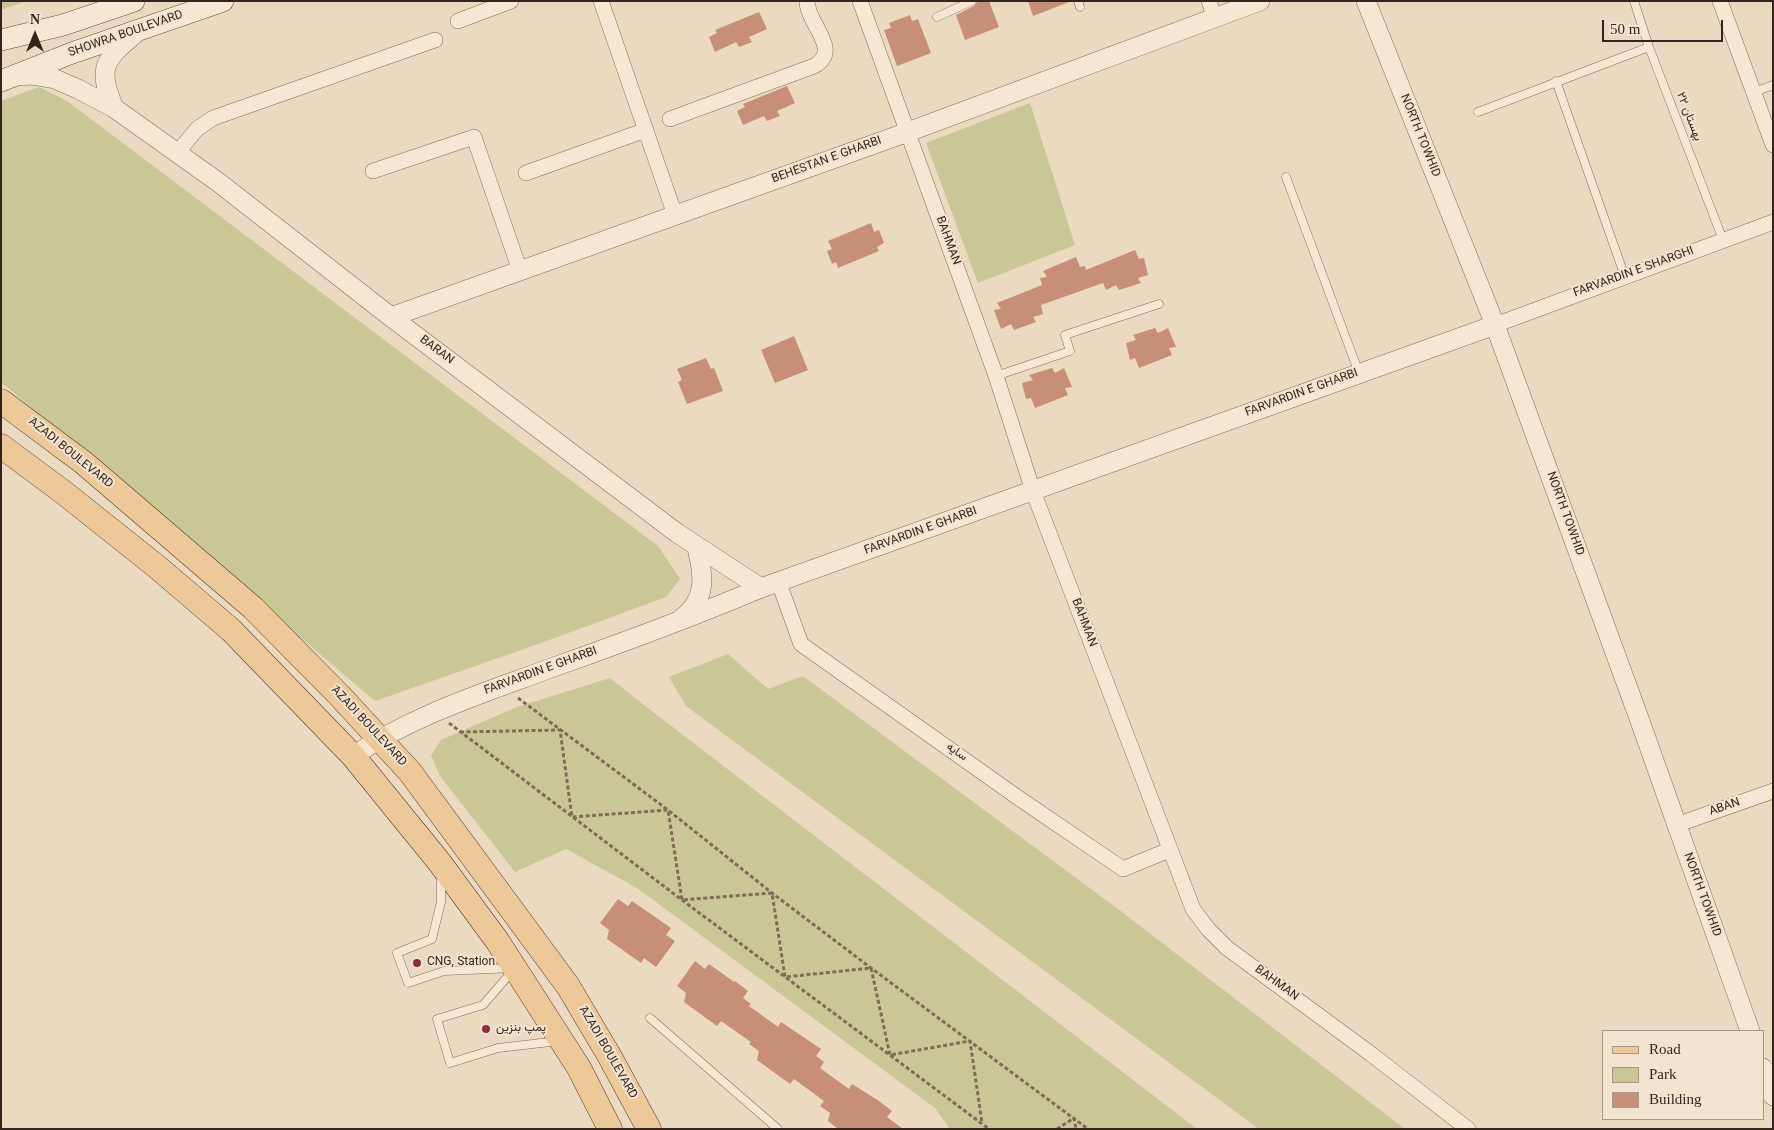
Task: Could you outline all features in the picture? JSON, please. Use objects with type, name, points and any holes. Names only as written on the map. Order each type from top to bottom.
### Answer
[{"type":"main road","points":[[1,40],[62,25],[134,1]]},
{"type":"main road","name":"SHOWRA BOULEVARD","points":[[6,79],[223,1]]},
{"type":"main road","name":"َAZADI BOULEVARD","points":[[1,400],[84,463],[253,608],[410,772],[568,986],[610,1057],[649,1129]]},
{"type":"main road","points":[[1,446],[148,559],[231,630],[347,749],[440,863],[498,942],[579,1068],[610,1129]]},
{"type":"main road","points":[[347,749],[351,739],[359,732],[379,738],[381,757],[373,765],[370,776]]},
{"type":"street","points":[[458,21],[511,1]]},
{"type":"street","points":[[602,1],[675,215]]},
{"type":"street","points":[[670,119],[823,62],[826,56],[826,48],[810,13],[808,1]]},
{"type":"street","name":"BAHMAN","points":[[860,1],[996,376],[1033,491],[1193,909],[1208,929],[1227,948],[1371,1054],[1468,1129]]},
{"type":"street","name":"BEHESTAN E GHARBI","points":[[391,317],[908,132],[1212,10],[1260,1]]},
{"type":"street","name":"NORTH TOWHID","points":[[1366,1],[1495,325],[1750,1030]]},
{"type":"street","points":[[1720,1],[1773,145]]},
{"type":"street","points":[[114,108],[105,83],[107,63],[114,52],[140,30]]},
{"type":"street","points":[[177,153],[196,129],[213,118],[435,40]]},
{"type":"street","name":"‌‌BARAN","points":[[6,79],[31,75],[55,78],[78,88],[114,108],[218,182],[391,317],[697,548],[770,586]]},
{"type":"street","points":[[526,173],[646,130]]},
{"type":"street","points":[[374,170],[474,137],[520,271]]},
{"type":"street","name":"FARVARDIN E SHARGHI","points":[[1495,325],[1773,222]]},
{"type":"street","name":"FARVARDIN E GHARBI","points":[[379,738],[434,712],[671,625],[770,586],[1495,325]]},
{"type":"street","points":[[671,625],[695,607],[699,596],[702,567],[697,548]]},
{"type":"street","name":"سایه","points":[[770,586],[801,644],[1020,799],[1123,869],[1170,850]]},
{"type":"street","name":"ABAN","points":[[1676,825],[1773,791]]},
{"type":"street","points":[[1764,1071],[1773,1096]]},
{"type":"lane","points":[[937,17],[972,1]]},
{"type":"lane","name":"بهستان ۲۲","points":[[1634,1],[1722,240]]},
{"type":"lane","points":[[1478,112],[1650,47]]},
{"type":"lane","points":[[1556,82],[1626,277]]},
{"type":"lane","points":[[1754,92],[1773,86]]},
{"type":"lane","points":[[1286,177],[1359,374]]},
{"type":"lane","points":[[996,376],[1070,351],[1065,335],[1159,304]]},
{"type":"lane","points":[[440,863],[441,902],[432,939],[397,953],[408,983],[444,971],[515,968]]},
{"type":"lane","points":[[515,968],[483,1005],[437,1019],[450,1063],[498,1048],[562,1041]]},
{"type":"lane","points":[[650,1018],[778,1129]]},
{"type":"path","points":[[501,686],[668,810],[772,893],[871,968],[1088,1129]]},
{"type":"path","points":[[434,712],[682,900],[990,1129]]},
{"type":"path","points":[[460,732],[560,730]]},
{"type":"path","points":[[560,730],[572,817]]},
{"type":"path","points":[[572,817],[668,810]]},
{"type":"path","points":[[668,810],[682,900]]},
{"type":"path","points":[[682,900],[772,893]]},
{"type":"path","points":[[772,893],[785,977]]},
{"type":"path","points":[[785,977],[871,968]]},
{"type":"path","points":[[871,968],[890,1054]]},
{"type":"path","points":[[890,1054],[970,1041]]},
{"type":"path","points":[[970,1041],[982,1123]]},
{"type":"path","points":[[1056,1129],[1074,1118]]},
{"type":"path","points":[[1074,1118],[1076,1129]]},
{"type":"green space","points":[[1,1],[27,1],[1,10]]},
{"type":"green space","points":[[39,87],[67,101],[658,546],[680,579],[666,597],[375,701],[1,382],[1,101]]},
{"type":"green space","points":[[1030,103],[1075,245],[978,283],[926,143]]},
{"type":"green space","points":[[728,654],[768,689],[803,676],[1114,906],[1405,1129],[1259,1129],[686,706],[669,677]]},
{"type":"green space","points":[[610,678],[1197,1129],[950,1129],[935,1108],[637,888],[566,849],[515,872],[440,776],[431,755],[441,740],[517,707]]},
{"type":"building","points":[[978,1],[989,1],[999,27],[965,40],[956,15],[974,6]]},
{"type":"building","points":[[1028,1],[1069,1],[1069,2],[1033,16]]},
{"type":"building","points":[[759,12],[767,29],[749,37],[752,42],[739,47],[736,42],[715,52],[709,37],[717,33],[715,30]]},
{"type":"building","points":[[910,15],[912,21],[918,19],[931,53],[897,66],[884,30],[891,28],[889,23]]},
{"type":"building","points":[[787,86],[795,103],[777,111],[780,116],[767,121],[764,116],[743,125],[737,111],[745,107],[743,104]]},
{"type":"building","points":[[871,223],[874,232],[879,230],[884,243],[877,247],[879,251],[838,268],[836,262],[832,264],[827,251],[832,249],[828,241]]},
{"type":"building","points":[[1135,250],[1139,259],[1144,258],[1148,275],[1138,278],[1141,283],[1119,290],[1116,285],[1106,290],[1103,283],[1041,305],[1043,314],[1033,317],[1036,322],[1014,330],[1011,324],[1001,329],[994,310],[1001,309],[997,303],[1042,285],[1040,278],[1047,277],[1043,271],[1076,257],[1080,267],[1085,266],[1086,270]]},
{"type":"building","points":[[1155,328],[1158,333],[1168,328],[1176,347],[1169,348],[1172,355],[1139,368],[1135,358],[1130,360],[1126,343],[1136,340],[1133,335]]},
{"type":"building","points":[[794,336],[808,370],[775,383],[761,350]]},
{"type":"building","points":[[706,358],[711,369],[714,368],[723,391],[687,404],[678,382],[682,380],[677,369]]},
{"type":"building","points":[[1052,368],[1055,373],[1064,368],[1072,387],[1065,388],[1068,395],[1035,408],[1031,398],[1026,399],[1022,383],[1033,380],[1029,375]]},
{"type":"building","points":[[618,899],[628,906],[632,901],[671,928],[666,935],[675,941],[656,967],[644,958],[641,963],[607,939],[609,930],[600,923]]},
{"type":"building","points":[[695,961],[705,969],[709,964],[748,991],[743,998],[751,1004],[749,1006],[778,1027],[781,1022],[821,1049],[816,1056],[824,1062],[820,1068],[849,1089],[852,1084],[879,1101],[892,1111],[887,1117],[903,1129],[838,1129],[828,1121],[830,1113],[820,1106],[824,1101],[794,1079],[790,1084],[757,1060],[759,1051],[749,1044],[751,1042],[721,1021],[717,1026],[684,1002],[686,993],[677,986]]},
{"type":"place","name":"CNG, Station","points":[[417,963]]},
{"type":"place","name":"پمپ بنزين","points":[[486,1029]]}]
